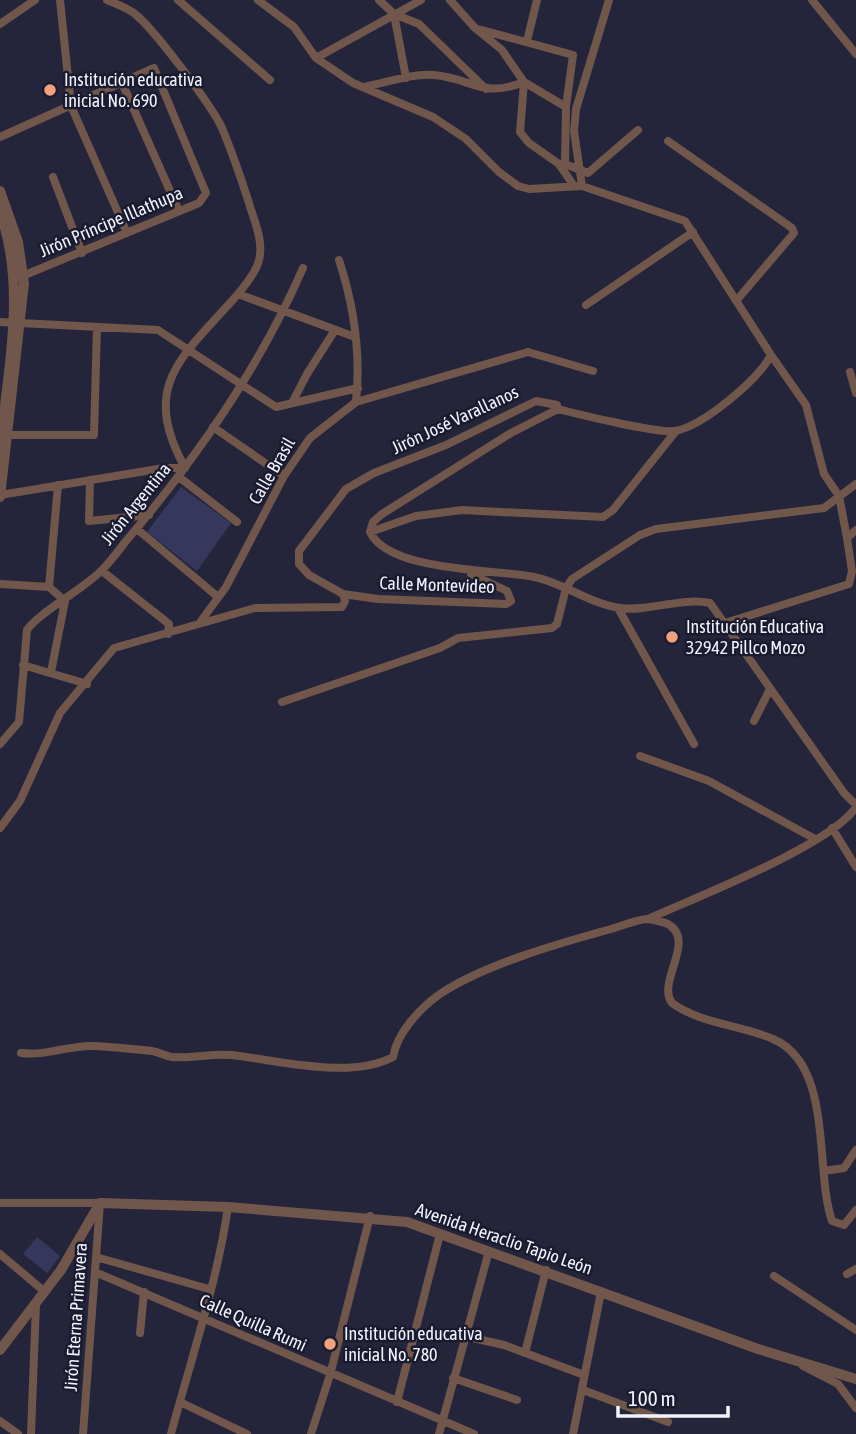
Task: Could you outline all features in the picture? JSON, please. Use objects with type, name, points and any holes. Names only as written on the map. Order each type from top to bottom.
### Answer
[{"type":"street","points":[[0,24],[35,0]]},
{"type":"street","points":[[60,0],[71,106],[127,233]]},
{"type":"street","points":[[0,191],[18,242],[19,277],[9,435],[0,496],[164,468],[185,468],[172,443],[165,417],[165,401],[173,372],[188,349],[238,294],[259,261],[260,240],[221,125],[172,57],[135,14],[107,0]]},
{"type":"street","points":[[178,0],[270,80]]},
{"type":"street","points":[[258,0],[294,27],[316,58],[362,87],[433,117],[466,139],[499,172],[518,186],[528,189],[578,186],[685,221],[806,405],[824,474],[839,496],[852,571],[849,584],[725,622]]},
{"type":"street","points":[[379,0],[394,14],[419,24],[487,89]]},
{"type":"street","points":[[316,58],[421,0]]},
{"type":"street","points":[[450,0],[475,28],[502,50],[524,82],[566,107]]},
{"type":"street","points":[[527,41],[537,0]]},
{"type":"street","points":[[578,186],[576,109],[609,0]]},
{"type":"street","points":[[812,0],[856,54]]},
{"type":"street","points":[[394,14],[406,78]]},
{"type":"street","points":[[475,28],[573,55],[566,107],[565,164],[588,173],[638,130]]},
{"type":"street","name":"Jirón Príncipe Illathupa","points":[[19,277],[199,203],[206,193],[154,68],[122,83]]},
{"type":"street","points":[[362,87],[406,78],[440,75],[487,89],[508,88],[524,82]]},
{"type":"street","points":[[524,82],[520,132],[530,143],[559,164],[578,186]]},
{"type":"street","points":[[0,137],[122,83],[179,211]]},
{"type":"street","points":[[668,141],[792,228],[794,233],[736,301]]},
{"type":"street","points":[[53,177],[82,253]]},
{"type":"street","points":[[0,212],[19,277]]},
{"type":"street","points":[[586,305],[693,232]]},
{"type":"street","points":[[0,263],[13,259]]},
{"type":"street","points":[[339,260],[350,294],[359,364],[356,402]]},
{"type":"street","name":"Jirón Argentina","points":[[0,744],[18,725],[27,630],[32,622],[65,601],[102,571],[179,477],[243,385],[284,313],[303,268]]},
{"type":"street","points":[[238,294],[355,337]]},
{"type":"street","points":[[0,447],[17,322]]},
{"type":"street","points":[[0,323],[158,330],[276,407],[358,388]]},
{"type":"street","points":[[9,435],[94,435],[97,327]]},
{"type":"street","points":[[293,401],[335,330]]},
{"type":"street","name":"Jirón José Varallanos","points":[[356,402],[528,352],[593,371]]},
{"type":"street","points":[[21,1053],[44,1055],[79,1046],[96,1046],[156,1051],[169,1057],[229,1055],[299,1065],[366,1066],[382,1063],[393,1057],[399,1036],[438,995],[470,977],[579,938],[648,919],[798,851],[844,821],[856,806],[770,689],[716,608],[701,601],[618,608],[533,577],[462,570],[398,555],[375,542],[370,532],[416,516],[462,510],[603,517],[613,510],[676,431],[712,412],[760,373],[771,355]]},
{"type":"street","points":[[850,372],[856,393]]},
{"type":"street","name":"Jirón José Varallanos","points":[[343,594],[309,575],[299,564],[299,551],[346,489],[374,473],[446,445],[536,401],[557,405],[558,409],[510,433],[382,514],[373,522],[370,532]]},
{"type":"street","name":"Calle Brasil","points":[[201,621],[256,534],[284,476],[310,438],[356,402]]},
{"type":"street","points":[[558,409],[676,431]]},
{"type":"street","points":[[213,427],[284,476]]},
{"type":"street","points":[[179,477],[237,522]]},
{"type":"street","points":[[90,480],[89,521],[149,515]]},
{"type":"street","points":[[282,702],[440,648],[458,638],[552,628],[561,614],[566,588],[588,567],[640,535],[656,529],[824,508],[856,484]]},
{"type":"street","points":[[49,587],[58,485]]},
{"type":"street","points":[[136,529],[218,597]]},
{"type":"street","points":[[847,538],[856,530]]},
{"type":"street","name":"Calle Montevideo","points":[[343,594],[379,599],[506,604],[511,601],[507,591],[462,570]]},
{"type":"street","points":[[102,571],[169,624],[167,634]]},
{"type":"street","points":[[0,584],[49,587],[65,601],[51,672]]},
{"type":"street","points":[[0,828],[20,801],[60,713],[87,684],[114,648],[167,634],[201,621],[255,608],[334,609],[342,607],[345,601],[343,594]]},
{"type":"street","points":[[618,608],[694,744]]},
{"type":"street","points":[[23,665],[87,684]]},
{"type":"street","points":[[754,721],[770,689]]},
{"type":"street","points":[[640,756],[709,781],[815,839]]},
{"type":"street","points":[[832,828],[856,867]]},
{"type":"street","points":[[648,919],[667,924],[676,931],[679,943],[667,990],[672,1003],[713,1021],[775,1040],[792,1049],[803,1063],[817,1114],[832,1221],[844,1225],[856,1210]]},
{"type":"street","points":[[824,1171],[844,1168],[856,1150]]},
{"type":"street","name":"Avenida Heraclio Tapio León","points":[[0,1203],[228,1207],[370,1216],[407,1222],[794,1361],[856,1379]]},
{"type":"street","points":[[0,1350],[45,1292],[100,1203]]},
{"type":"street","name":"Jirón Eterna Primavera","points":[[83,1434],[100,1203]]},
{"type":"street","points":[[172,1434],[209,1289],[220,1259],[228,1207]]},
{"type":"street","points":[[311,1434],[330,1375],[370,1216]]},
{"type":"street","points":[[397,1402],[440,1234]]},
{"type":"street","points":[[439,1434],[489,1251]]},
{"type":"street","points":[[0,1254],[45,1292]]},
{"type":"street","points":[[96,1256],[209,1289]]},
{"type":"street","points":[[847,1274],[856,1269]]},
{"type":"street","points":[[524,1353],[546,1270]]},
{"type":"street","name":"Calle Quilla Rumi","points":[[96,1272],[330,1375],[474,1434]]},
{"type":"street","points":[[774,1276],[856,1330]]},
{"type":"street","points":[[140,1333],[144,1292]]},
{"type":"street","points":[[573,1434],[601,1292]]},
{"type":"street","points":[[31,1434],[36,1303]]},
{"type":"street","points":[[464,1336],[524,1353],[584,1375]]},
{"type":"street","points":[[794,1361],[838,1384],[856,1408]]},
{"type":"street","points":[[453,1378],[517,1400]]},
{"type":"street","points":[[583,1390],[668,1422]]},
{"type":"street","points":[[180,1402],[247,1434]]},
{"type":"street","points":[[0,1421],[18,1434]]},
{"type":"shaded area","points":[[181,487],[231,523],[197,571],[147,532]]},
{"type":"shaded area","points":[[37,1237],[60,1256],[47,1273],[23,1254]]},
{"type":"place","name":"Institución educativa inicial No. 690","points":[[50,90]]},
{"type":"place","name":"Institución Educativa 32942 Pillco Mozo","points":[[672,637]]},
{"type":"place","name":"Institución educativa inicial No. 780","points":[[330,1344]]}]
